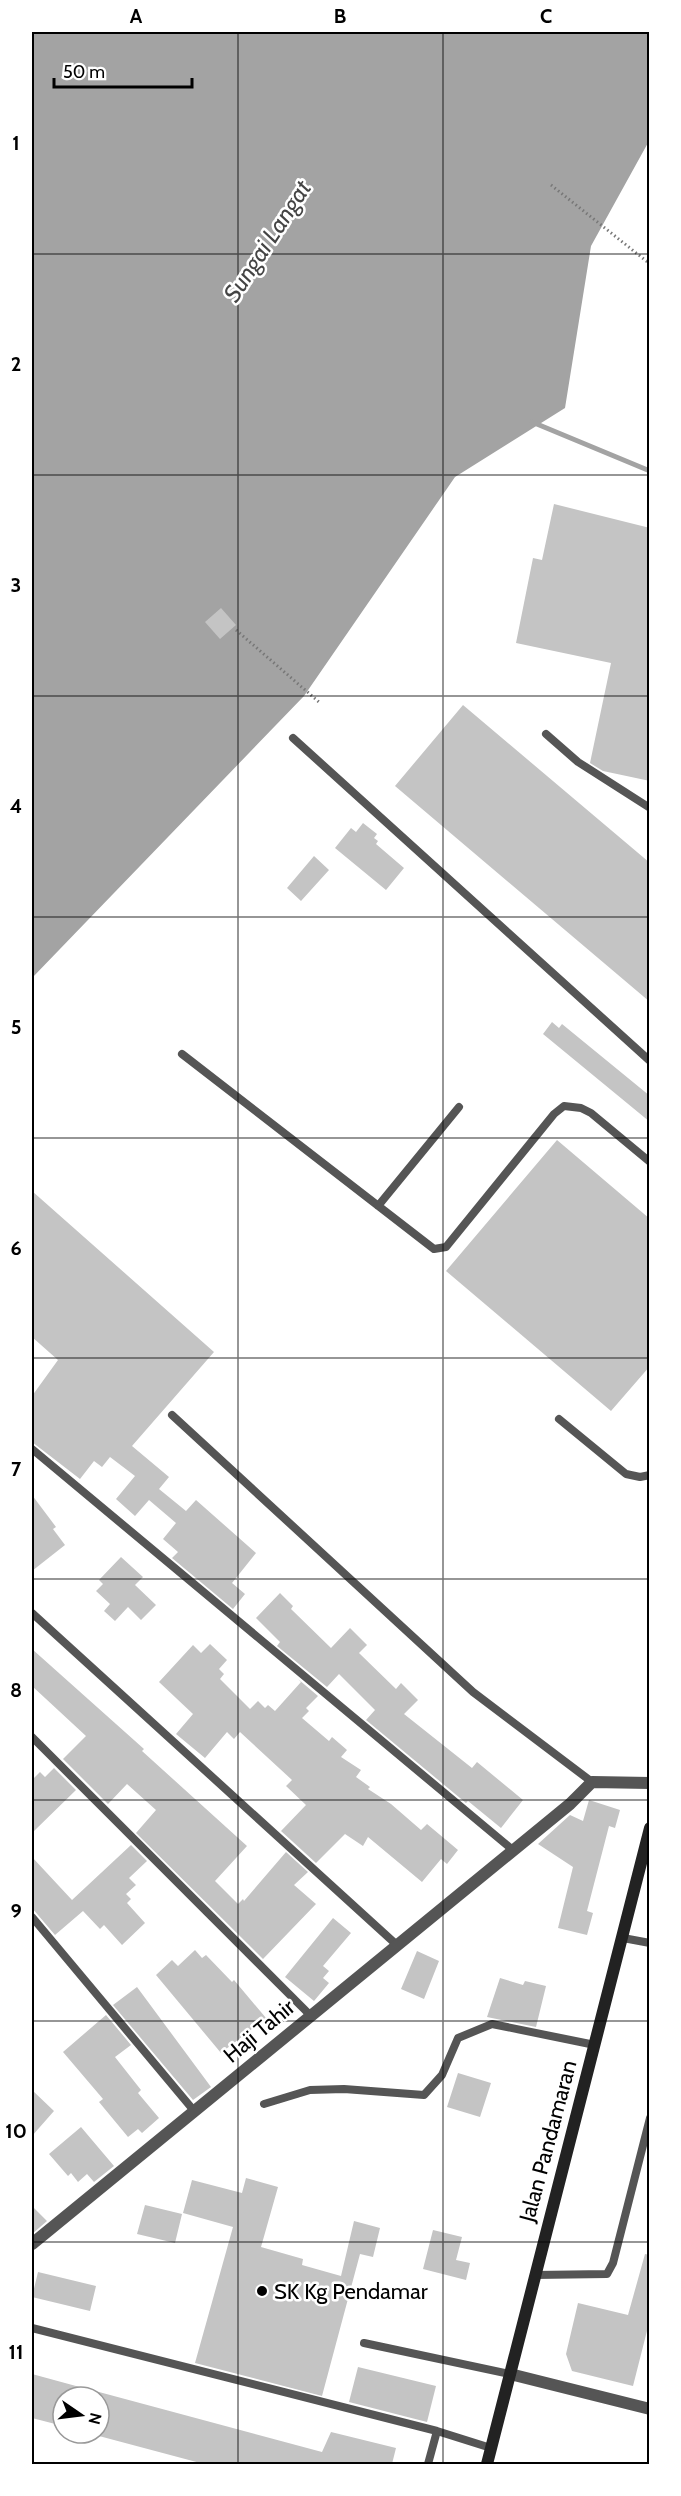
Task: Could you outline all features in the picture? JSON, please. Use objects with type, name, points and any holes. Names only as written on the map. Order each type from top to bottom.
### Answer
[{"type":"main road","name":"Jalan Pandamaran","points":[[487,2464],[650,1828]]},
{"type":"street","points":[[592,1782],[650,1783]]},
{"type":"street","name":"Haji Tahir","points":[[32,2244],[514,1851],[570,1804],[592,1782]]},
{"type":"street","points":[[510,2374],[650,2409]]},
{"type":"lane","points":[[546,734],[578,762],[650,808]]},
{"type":"lane","points":[[293,738],[650,1061]]},
{"type":"lane","points":[[182,1054],[434,1249],[446,1247],[554,1114],[564,1106],[572,1105],[591,1113],[650,1162]]},
{"type":"lane","points":[[378,1206],[459,1107]]},
{"type":"lane","points":[[172,1415],[473,1692],[592,1782]]},
{"type":"lane","points":[[559,1419],[626,1474],[640,1477],[650,1475]]},
{"type":"lane","points":[[32,1449],[514,1851]]},
{"type":"lane","points":[[32,1613],[398,1946]]},
{"type":"lane","points":[[32,1737],[311,2016]]},
{"type":"lane","points":[[32,1917],[195,2112]]},
{"type":"lane","points":[[623,1938],[650,1943]]},
{"type":"lane","points":[[264,2104],[310,2090],[344,2089],[424,2095],[442,2075],[458,2038],[492,2024],[595,2045]]},
{"type":"lane","points":[[535,2275],[607,2274],[613,2264],[650,2118]]},
{"type":"lane","points":[[32,2328],[437,2432],[491,2448]]},
{"type":"lane","points":[[364,2343],[510,2374]]},
{"type":"lane","points":[[428,2464],[437,2432]]},
{"type":"path","points":[[551,185],[650,264]]},
{"type":"path","points":[[236,630],[319,702]]},
{"type":"water","name":"Sungai Langat","points":[[32,32],[649,32],[649,141],[591,246],[565,408],[455,477],[304,696],[32,978]]},
{"type":"building","points":[[554,504],[650,528],[650,781],[603,771],[590,763],[611,663],[516,643],[533,558],[542,560]]},
{"type":"building","points":[[221,608],[236,625],[220,639],[205,622]]},
{"type":"building","points":[[463,705],[650,863],[650,1002],[395,786]]},
{"type":"building","points":[[363,823],[377,834],[374,838],[378,841],[376,844],[404,868],[386,890],[335,848],[351,828],[356,832]]},
{"type":"building","points":[[314,856],[329,870],[301,901],[287,888]]},
{"type":"building","points":[[552,1022],[559,1028],[562,1024],[650,1096],[650,1122],[543,1034]]},
{"type":"building","points":[[557,1140],[650,1219],[650,1366],[611,1411],[446,1271]]},
{"type":"building","points":[[32,1191],[214,1352],[132,1446],[169,1477],[159,1489],[186,1511],[196,1500],[256,1553],[232,1583],[245,1594],[233,1609],[172,1558],[178,1552],[163,1539],[176,1523],[149,1500],[135,1516],[116,1499],[135,1476],[110,1457],[102,1467],[94,1461],[80,1479],[32,1442],[32,1396],[58,1360],[32,1337]]},
{"type":"building","points":[[32,1495],[56,1527],[53,1529],[65,1545],[32,1571]]},
{"type":"building","points":[[121,1557],[143,1577],[135,1585],[156,1605],[141,1620],[128,1607],[115,1621],[104,1611],[110,1604],[96,1591],[103,1584],[99,1580]]},
{"type":"building","points":[[280,1593],[293,1606],[291,1609],[331,1648],[350,1628],[367,1645],[359,1653],[396,1689],[401,1683],[418,1700],[404,1714],[472,1768],[477,1762],[523,1800],[501,1828],[468,1801],[466,1803],[366,1720],[375,1710],[339,1674],[327,1687],[277,1646],[280,1642],[256,1618]]},
{"type":"building","points":[[210,1644],[227,1660],[219,1669],[224,1674],[220,1679],[250,1709],[258,1701],[265,1708],[268,1705],[275,1711],[301,1682],[298,1679],[318,1696],[306,1708],[309,1711],[302,1718],[329,1741],[332,1737],[347,1750],[341,1757],[361,1770],[356,1777],[370,1787],[368,1789],[391,1804],[421,1830],[427,1824],[458,1850],[447,1864],[441,1859],[422,1882],[368,1837],[363,1846],[345,1834],[316,1863],[281,1831],[306,1805],[286,1786],[292,1780],[240,1732],[234,1739],[227,1732],[205,1758],[176,1734],[193,1714],[159,1682],[193,1645],[201,1653]]},
{"type":"building","points":[[32,1649],[144,1749],[142,1751],[247,1846],[215,1881],[238,1904],[243,1899],[244,1901],[286,1852],[308,1872],[294,1885],[316,1904],[263,1959],[136,1833],[156,1810],[127,1784],[108,1804],[63,1759],[86,1736],[32,1686]]},
{"type":"building","points":[[54,1768],[76,1790],[32,1833],[32,1780],[40,1772],[45,1777]]},
{"type":"building","points":[[589,1800],[620,1810],[615,1828],[609,1826],[587,1911],[593,1913],[587,1935],[558,1928],[573,1867],[538,1844],[570,1815],[583,1821]]},
{"type":"building","points":[[131,1845],[147,1861],[129,1878],[136,1885],[126,1894],[131,1899],[127,1903],[145,1923],[122,1945],[104,1925],[100,1929],[83,1911],[55,1935],[32,1908],[32,1857],[72,1900]]},
{"type":"building","points":[[333,1918],[351,1933],[323,1966],[329,1971],[323,1978],[329,1983],[314,2001],[285,1977]]},
{"type":"building","points":[[195,1950],[202,1958],[206,1955],[232,1982],[234,1980],[266,2018],[221,2053],[156,1975],[172,1960],[178,1966]]},
{"type":"building","points":[[417,1951],[439,1961],[424,1999],[401,1989]]},
{"type":"building","points":[[500,1978],[523,1985],[525,1981],[546,1986],[536,2027],[487,2017]]},
{"type":"building","points":[[137,1987],[211,2087],[193,2100],[113,2005]]},
{"type":"building","points":[[106,2015],[131,2045],[115,2057],[141,2090],[138,2093],[159,2118],[142,2133],[138,2129],[128,2137],[99,2102],[103,2099],[63,2052]]},
{"type":"building","points":[[458,2073],[491,2083],[480,2117],[447,2107]]},
{"type":"building","points":[[32,2090],[54,2111],[32,2136]]},
{"type":"building","points":[[81,2127],[114,2166],[94,2182],[87,2174],[78,2182],[71,2173],[68,2176],[49,2154]]},
{"type":"building","points":[[246,2178],[278,2187],[261,2247],[303,2259],[302,2265],[341,2276],[354,2221],[380,2228],[373,2257],[360,2254],[322,2396],[195,2363],[233,2227],[183,2213],[192,2180],[242,2193]]},
{"type":"building","points":[[145,2205],[182,2214],[175,2243],[137,2234]]},
{"type":"building","points":[[32,2206],[47,2221],[32,2234]]},
{"type":"building","points":[[433,2230],[462,2237],[456,2260],[470,2263],[466,2280],[423,2269]]},
{"type":"building","points":[[645,2254],[650,2255],[650,2319],[633,2386],[572,2371],[566,2354],[578,2303],[628,2315]]},
{"type":"building","points":[[38,2272],[96,2286],[90,2311],[32,2297]]},
{"type":"building","points":[[358,2367],[436,2386],[427,2422],[349,2402]]},
{"type":"building","points":[[32,2374],[72,2385],[51,2385],[51,2423],[32,2418]]},
{"type":"building","points":[[111,2395],[322,2452],[331,2432],[396,2448],[392,2464],[204,2464],[111,2439]]},
{"type":"waterway","points":[[532,422],[650,471]]},
{"type":"place","name":"SK Kg Pendamar","points":[[262,2291]]}]
